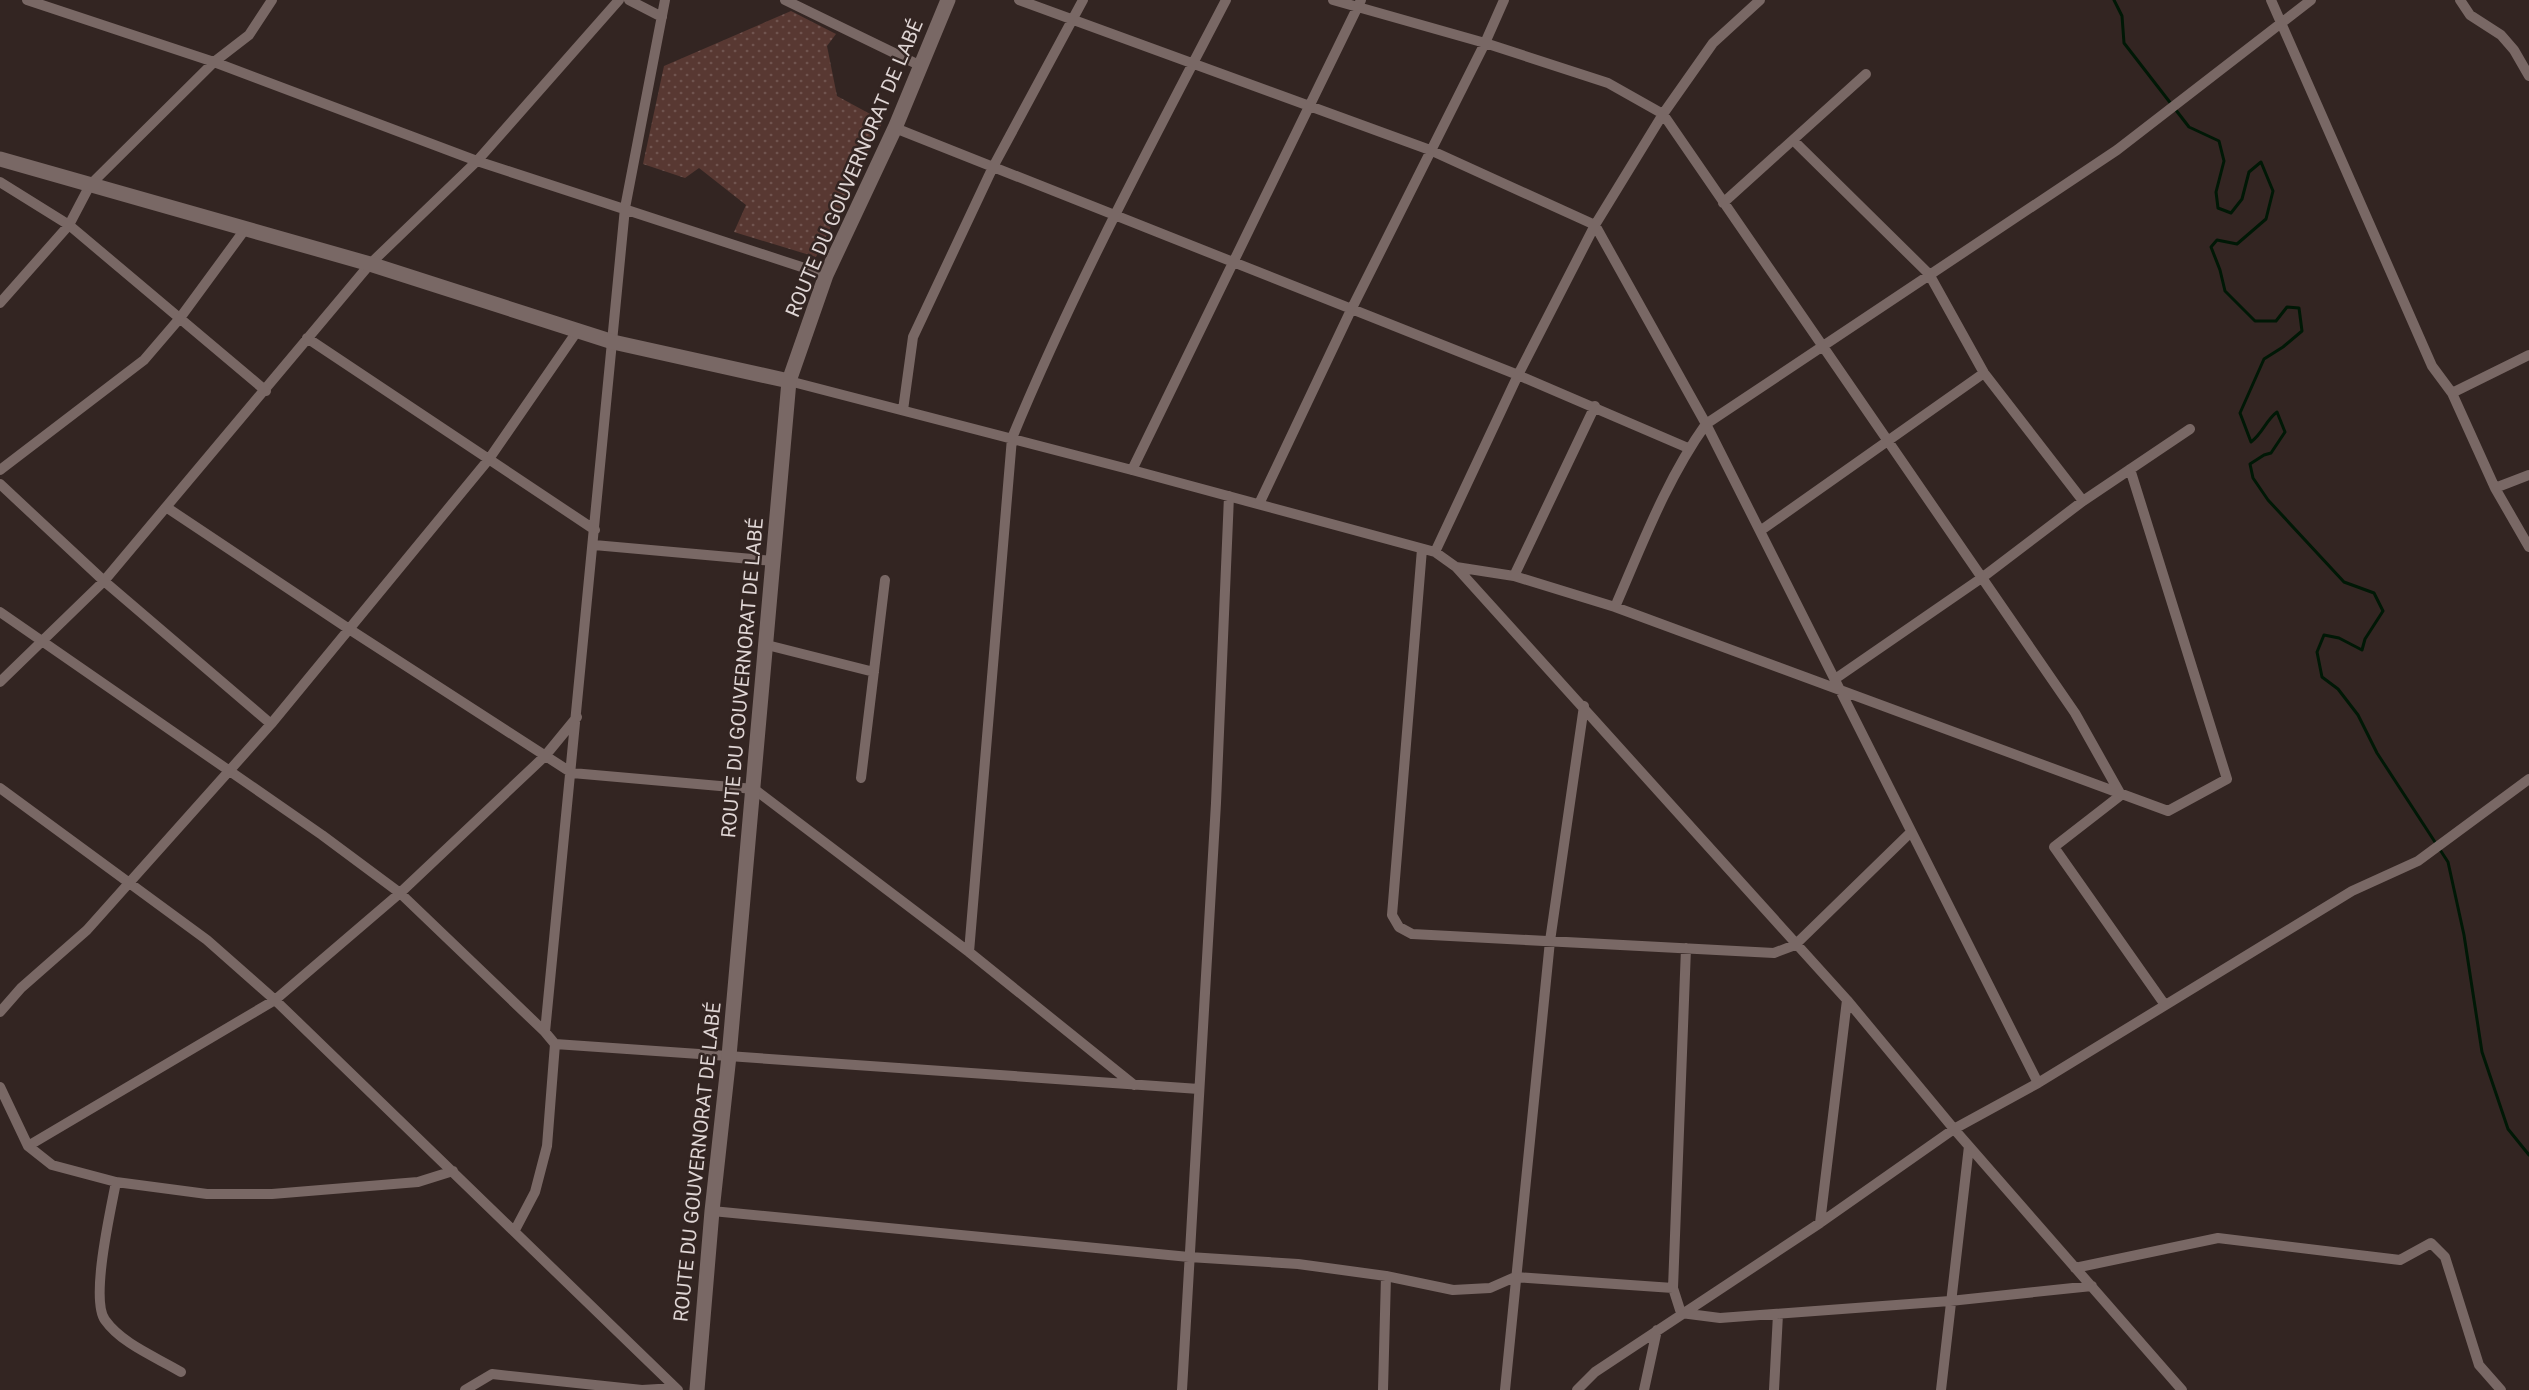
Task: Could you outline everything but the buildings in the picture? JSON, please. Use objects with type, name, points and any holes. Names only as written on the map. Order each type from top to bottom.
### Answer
[{"type":"street","points":[[27,0],[214,62],[477,161],[826,275]]},
{"type":"street","points":[[0,303],[69,225],[90,185],[214,62],[249,35],[272,0]]},
{"type":"street","points":[[0,682],[44,642],[104,581],[266,391],[370,264],[477,161],[619,0]]},
{"type":"street","points":[[629,0],[662,17]]},
{"type":"street","points":[[545,1032],[572,773],[625,208],[665,0]]},
{"type":"street","points":[[785,0],[921,66]]},
{"type":"street","name":"ROUTE DU GOUVERNORAT DE LABÉ","points":[[697,1390],[712,1211],[754,789],[789,381],[826,275],[895,128],[948,0]]},
{"type":"street","points":[[1019,0],[1430,150],[1595,225],[1706,424],[2038,1083]]},
{"type":"street","points":[[903,411],[913,337],[993,167],[1083,0]]},
{"type":"street","points":[[969,952],[1012,438],[1040,371],[1114,215],[1226,0]]},
{"type":"street","points":[[1333,0],[1359,3],[1608,83],[1663,114],[2075,713],[2121,795]]},
{"type":"street","points":[[1259,504],[1351,310],[1485,43],[1504,0]]},
{"type":"street","points":[[1435,552],[1518,375],[1595,225],[1663,114],[1713,43],[1760,0]]},
{"type":"street","points":[[2271,0],[2432,366],[2452,393],[2496,488],[2529,547]]},
{"type":"street","points":[[1615,607],[1671,479],[1688,448],[1706,424],[2117,150],[2310,0]]},
{"type":"street","points":[[2460,0],[2470,15],[2501,35],[2514,50],[2529,76]]},
{"type":"street","points":[[1132,470],[1359,3]]},
{"type":"street","points":[[1723,203],[1866,74]]},
{"type":"street","points":[[895,128],[1595,406],[1688,448]]},
{"type":"street","points":[[1793,140],[1929,274],[1984,373],[2083,501]]},
{"type":"street","points":[[0,159],[370,264],[613,342],[789,381],[1012,438],[1435,552],[1456,567],[1584,706],[1795,945],[1847,1000],[1968,1146],[2182,1390]]},
{"type":"street","points":[[0,182],[69,225],[266,391]]},
{"type":"street","points":[[0,470],[144,360],[180,318],[246,228]]},
{"type":"street","points":[[0,1012],[21,988],[87,930],[271,724],[489,459],[578,330]]},
{"type":"street","points":[[308,338],[595,530]]},
{"type":"street","points":[[2452,393],[2529,355]]},
{"type":"street","points":[[1760,531],[1984,373]]},
{"type":"street","points":[[1514,576],[1595,406]]},
{"type":"street","points":[[1836,684],[2083,501],[2190,429]]},
{"type":"street","points":[[1456,567],[1514,576],[1615,607],[1836,684],[2121,795],[2168,811],[2227,779],[2130,469]]},
{"type":"street","points":[[2496,488],[2529,475]]},
{"type":"street","points":[[0,484],[104,581],[271,724]]},
{"type":"street","points":[[1182,1390],[1216,791],[1229,496]]},
{"type":"street","points":[[166,507],[572,773],[754,789],[969,952],[1134,1085]]},
{"type":"street","points":[[594,545],[774,561]]},
{"type":"street","points":[[1422,549],[1392,915],[1399,927],[1412,934],[1774,953],[1795,945],[1911,832]]},
{"type":"street","points":[[861,778],[885,580]]},
{"type":"street","points":[[0,612],[322,835],[400,893],[545,1032],[555,1044],[547,1146],[535,1192],[515,1230]]},
{"type":"street","points":[[767,645],[874,672]]},
{"type":"street","points":[[1505,1390],[1550,941],[1584,706]]},
{"type":"street","points":[[28,1146],[275,1000],[400,893],[545,756],[577,717]]},
{"type":"street","points":[[1576,1390],[1595,1372],[1820,1223],[1954,1129],[2038,1083],[2352,891],[2418,861],[2529,779]]},
{"type":"street","points":[[0,788],[207,940],[275,1000],[677,1389]]},
{"type":"street","points":[[2121,795],[2054,847],[2165,1005]]},
{"type":"street","points":[[1681,1313],[1673,1288],[1686,948]]},
{"type":"street","points":[[1820,1223],[1847,1000]]},
{"type":"street","points":[[555,1044],[1199,1089]]},
{"type":"street","points":[[0,1087],[28,1146],[52,1165],[116,1182],[207,1194],[272,1194],[418,1182],[453,1171]]},
{"type":"street","points":[[1941,1390],[1968,1146]]},
{"type":"street","points":[[116,1182],[99,1278],[103,1318],[122,1338],[181,1372]]},
{"type":"street","points":[[712,1211],[1189,1257],[1298,1264],[1386,1276],[1453,1290],[1490,1288],[1515,1277],[1673,1288]]},
{"type":"street","points":[[2076,1268],[2218,1238],[2400,1260],[2432,1243],[2445,1257],[2479,1365],[2501,1390]]},
{"type":"street","points":[[1383,1390],[1386,1276]]},
{"type":"street","points":[[1681,1313],[1720,1318],[1950,1301],[2091,1286]]},
{"type":"street","points":[[1774,1390],[1778,1314]]},
{"type":"street","points":[[1644,1390],[1657,1330]]},
{"type":"street","points":[[465,1390],[492,1374],[642,1390],[677,1389]]},
{"type":"shaded area","points":[[791,11],[836,34],[827,46],[837,96],[883,121],[816,257],[734,232],[746,205],[699,168],[685,178],[643,164],[664,66]]},
{"type":"waterway","points":[[2114,0],[2122,16],[2124,43],[2189,127],[2219,141],[2224,161],[2216,192],[2218,208],[2231,213],[2242,199],[2249,172],[2261,162],[2273,191],[2266,219],[2237,244],[2217,240],[2211,247],[2225,291],[2255,321],[2276,321],[2287,307],[2299,308],[2302,331],[2264,359],[2240,413],[2251,442],[2277,412],[2285,432],[2271,453],[2250,464],[2253,478],[2268,500],[2344,582],[2374,593],[2383,611],[2365,639],[2362,650],[2339,638],[2324,635],[2317,652],[2322,677],[2338,689],[2358,715],[2377,753],[2448,862],[2464,935],[2482,1052],[2508,1129],[2529,1155]]}]
